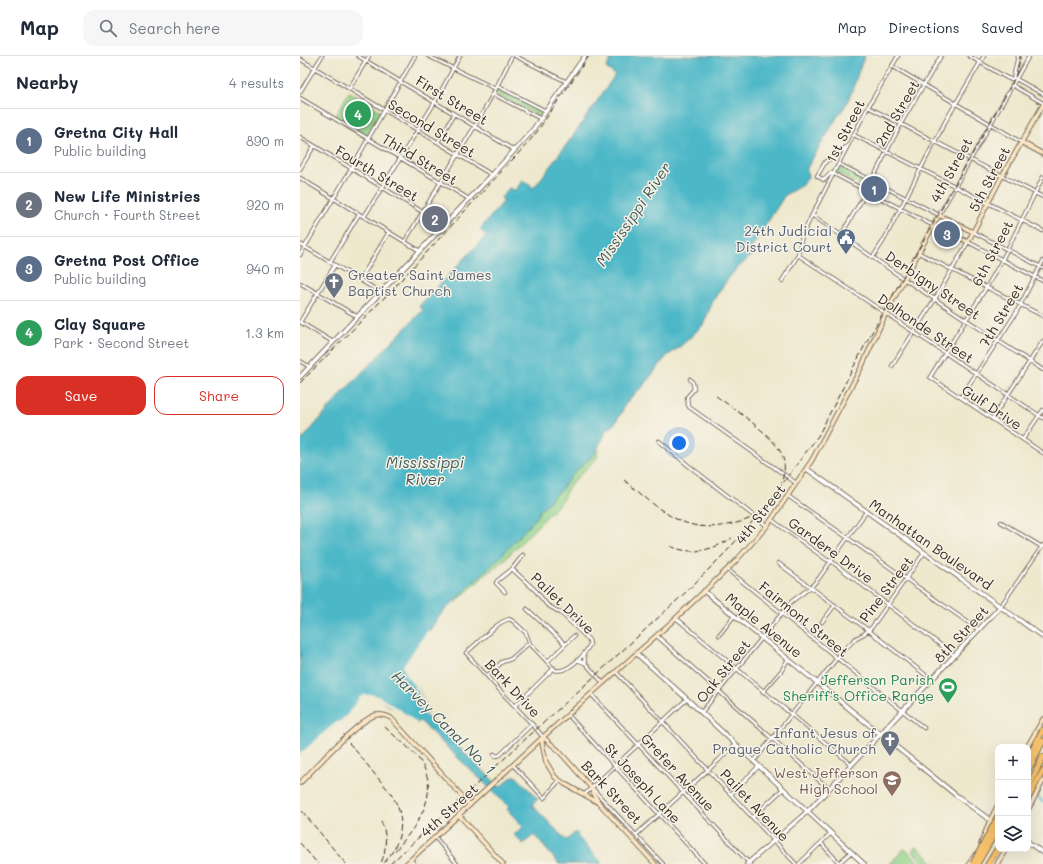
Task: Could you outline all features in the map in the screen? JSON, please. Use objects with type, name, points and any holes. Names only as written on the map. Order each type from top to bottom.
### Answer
[{"type":"highway","points":[[1031,748],[1043,726]]},
{"type":"highway","points":[[1031,753],[1043,730]]},
{"type":"highway","points":[[1031,764],[1043,741]]},
{"type":"highway","points":[[1031,782],[1043,757]]},
{"type":"highway","points":[[1031,793],[1043,771]]},
{"type":"highway","points":[[974,864],[995,823]]},
{"type":"highway","points":[[977,864],[995,833]]},
{"type":"highway","points":[[988,864],[996,852]]},
{"type":"main road","name":"5th Street","points":[[968,242],[1002,176],[1043,104]]},
{"type":"main road","points":[[1022,142],[1043,154]]},
{"type":"main road","points":[[939,215],[973,232]]},
{"type":"main road","name":"4th Street","points":[[406,864],[543,737],[617,673],[728,570],[772,520],[807,469],[837,415],[862,366],[886,313],[939,215]]},
{"type":"main road","points":[[934,226],[968,242]]},
{"type":"main road","points":[[300,783],[360,725],[375,715],[386,715],[391,718],[406,734],[470,805]]},
{"type":"main road","points":[[1029,744],[1043,719]]},
{"type":"main road","points":[[543,737],[542,743],[547,766],[559,781],[599,803],[655,864]]},
{"type":"main road","name":"Bark Street","points":[[543,737],[558,750],[592,788]]},
{"type":"main road","points":[[1031,804],[1043,781]]},
{"type":"main road","points":[[592,788],[599,803]]},
{"type":"main road","points":[[969,864],[983,840],[995,811]]},
{"type":"main road","points":[[459,815],[503,864]]},
{"type":"main road","points":[[983,840],[993,835],[995,836]]},
{"type":"main road","points":[[997,864],[1004,852]]},
{"type":"street","points":[[300,92],[322,56]]},
{"type":"street","name":"First Street","points":[[358,56],[514,150]]},
{"type":"street","points":[[349,89],[369,56]]},
{"type":"street","points":[[300,255],[334,199],[415,56]]},
{"type":"street","points":[[428,56],[453,69],[546,111]]},
{"type":"street","points":[[364,217],[435,102],[460,56]]},
{"type":"street","points":[[405,242],[422,211],[475,126],[514,56],[567,82]]},
{"type":"street","points":[[300,378],[532,132],[585,56]]},
{"type":"street","name":"1st Street","points":[[782,281],[798,255],[802,236],[848,145],[898,56]]},
{"type":"street","name":"2nd Street","points":[[872,180],[901,123],[941,56]]},
{"type":"street","points":[[969,56],[1007,78],[1014,79],[1043,94]]},
{"type":"street","points":[[873,257],[884,240],[935,140],[984,56]]},
{"type":"street","points":[[1014,79],[1018,56]]},
{"type":"street","points":[[1014,79],[1029,56]]},
{"type":"street","name":"Second Street","points":[[300,59],[492,175]]},
{"type":"street","points":[[892,66],[1022,142]]},
{"type":"street","name":"4th Street","points":[[939,215],[1014,79]]},
{"type":"street","points":[[1012,85],[1043,104]]},
{"type":"street","points":[[493,94],[541,119]]},
{"type":"street","name":"Third Street","points":[[300,98],[469,199]]},
{"type":"street","points":[[868,107],[935,140],[1043,197]]},
{"type":"street","points":[[438,142],[454,114]]},
{"type":"street","points":[[854,134],[1043,231]]},
{"type":"street","name":"Fourth Street","points":[[300,137],[444,225]]},
{"type":"street","points":[[848,145],[837,155],[826,160],[817,176],[824,180],[831,174],[834,174],[934,226]]},
{"type":"street","points":[[300,169],[314,146]]},
{"type":"street","points":[[839,164],[939,215]]},
{"type":"street","points":[[300,178],[420,251]]},
{"type":"street","name":"6th Street","points":[[930,377],[967,320],[1002,260],[1043,178]]},
{"type":"street","points":[[842,235],[867,191]]},
{"type":"street","points":[[330,262],[359,214]]},
{"type":"street","name":"Derbigny Street","points":[[812,215],[905,279],[1043,370]]},
{"type":"street","points":[[360,280],[389,232]]},
{"type":"street","points":[[973,232],[1042,267]]},
{"type":"street","points":[[968,242],[1043,281]]},
{"type":"street","name":"5th Street","points":[[892,366],[953,270],[968,242]]},
{"type":"street","points":[[300,244],[381,292]]},
{"type":"street","points":[[919,253],[1043,316]]},
{"type":"street","name":"Dolhonde Street","points":[[798,255],[1043,418]]},
{"type":"street","name":"7th Street","points":[[961,397],[1020,305],[1042,267],[1043,261]]},
{"type":"street","points":[[334,342],[300,322],[335,265]]},
{"type":"street","points":[[300,283],[358,317]]},
{"type":"street","points":[[992,419],[1043,341]]},
{"type":"street","points":[[300,361],[310,367]]},
{"type":"street","name":"Gulf Drive","points":[[930,377],[1043,453]]},
{"type":"street","points":[[690,379],[693,383],[694,389],[687,397],[689,407],[797,484]]},
{"type":"street","points":[[1023,439],[1043,410]]},
{"type":"street","points":[[659,440],[767,526]]},
{"type":"street","name":"Manhattan Boulevard","points":[[807,469],[1043,637]]},
{"type":"street","points":[[788,496],[979,630]]},
{"type":"street","name":"Oak Street","points":[[701,713],[792,602],[811,587],[866,512]]},
{"type":"street","name":"Gardere Drive","points":[[772,520],[827,560],[831,561],[955,656]]},
{"type":"street","points":[[1001,522],[1042,546]]},
{"type":"street","name":"8th Street","points":[[749,864],[808,811],[979,630],[1000,607],[1042,546]]},
{"type":"street","name":"Pine Street","points":[[754,761],[837,658],[856,638],[868,630],[924,553]]},
{"type":"street","points":[[505,592],[496,584],[497,581],[512,569],[523,555]]},
{"type":"street","points":[[778,563],[836,605],[932,680]]},
{"type":"street","name":"Pailet Drive","points":[[512,569],[536,591],[547,605],[561,613],[589,640],[590,644],[584,655]]},
{"type":"street","name":"Fairmont Street","points":[[728,570],[924,728]]},
{"type":"street","name":"Maple Avenue","points":[[704,591],[957,796],[995,822]]},
{"type":"street","points":[[822,622],[836,605]]},
{"type":"street","points":[[527,610],[565,644]]},
{"type":"street","points":[[719,635],[734,616]]},
{"type":"street","points":[[676,618],[852,765]]},
{"type":"street","name":"Bark Drive","points":[[529,642],[526,633],[512,621],[507,620],[496,626],[466,653],[543,737]]},
{"type":"street","points":[[548,661],[574,636]]},
{"type":"street","points":[[657,636],[829,789]]},
{"type":"street","points":[[487,676],[502,662],[511,658],[529,642],[554,668],[559,671],[563,671],[584,655],[585,663]]},
{"type":"street","points":[[637,654],[864,864]]},
{"type":"street","points":[[763,692],[782,670],[789,659]]},
{"type":"street","points":[[577,660],[585,663],[604,684]]},
{"type":"street","points":[[515,706],[554,668]]},
{"type":"street","name":"Pailet Avenue","points":[[617,673],[798,864]]},
{"type":"street","name":"Grefer Avenue","points":[[592,694],[749,864]]},
{"type":"street","points":[[585,794],[687,699]]},
{"type":"street","name":"St Joseph Lane","points":[[568,715],[705,864]]},
{"type":"street","points":[[494,754],[496,756],[500,755],[532,724]]},
{"type":"street","points":[[636,835],[735,744]]},
{"type":"street","points":[[513,765],[544,798],[559,781]]},
{"type":"street","points":[[731,794],[758,766]]},
{"type":"street","name":"Bark Street","points":[[592,788],[663,864]]},
{"type":"street","points":[[753,817],[783,789]]},
{"type":"street","points":[[798,864],[831,833]]},
{"type":"street","points":[[435,837],[457,864]]},
{"type":"street","points":[[821,843],[840,864],[851,852]]},
{"type":"street","points":[[1031,844],[1043,853]]},
{"type":"street","points":[[410,860],[414,864]]},
{"type":"green space","points":[[498,89],[543,112],[540,117],[495,94]]},
{"type":"green space","points":[[349,92],[381,111],[367,136],[335,117]]},
{"type":"green space","points":[[841,166],[845,167],[843,169],[852,173],[854,172],[860,175],[858,176],[873,182],[869,191],[862,187],[864,186],[846,179],[848,178],[837,175],[837,170]]},
{"type":"green space","points":[[598,447],[597,458],[569,486],[561,502],[505,559],[455,603],[462,593],[534,520],[541,509],[555,494],[559,492],[572,475],[594,454]]},
{"type":"green space","points":[[916,846],[935,864],[925,864],[912,851]]},
{"type":"green space","points":[[904,849],[906,850],[921,864],[890,864]]},
{"type":"water","name":"Mississippi River","points":[[613,56],[620,56],[623,58],[624,56],[865,56],[847,102],[807,168],[808,178],[802,185],[785,195],[753,245],[750,252],[752,255],[736,269],[714,299],[703,325],[682,345],[666,357],[640,390],[638,390],[624,406],[613,426],[605,430],[605,435],[594,454],[572,475],[559,492],[555,494],[541,509],[534,520],[501,556],[441,614],[404,667],[414,685],[417,686],[429,711],[425,715],[500,787],[513,776],[516,776],[538,799],[532,805],[566,840],[575,832],[603,864],[559,864],[534,835],[523,844],[514,835],[523,827],[507,809],[509,807],[420,721],[416,724],[405,715],[371,696],[360,699],[349,714],[300,756],[300,442],[346,389],[423,310],[419,306],[486,236],[480,229],[504,201],[501,198],[509,188],[515,190],[522,180],[534,188],[575,133],[615,75],[606,68]]},
{"type":"pier","points":[[428,630],[431,632],[408,662],[406,667],[414,684],[417,685],[429,711],[428,712],[421,701],[415,686],[415,693],[426,714],[425,715],[413,692],[414,685],[406,674],[403,666]]},
{"type":"pier","points":[[372,694],[380,697],[406,714],[417,723],[415,726],[388,705],[371,698],[361,701],[350,715],[300,758],[300,754],[335,723],[346,716],[360,697]]},
{"type":"waterway","points":[[1038,797],[1043,802]]},
{"type":"railway","points":[[300,383],[388,294],[527,144],[589,56]]},
{"type":"railway","points":[[390,864],[686,592],[727,551],[765,507],[818,436],[866,343],[1012,84],[1021,56]]},
{"type":"railway","points":[[716,396],[752,422],[777,446],[783,457],[784,464],[784,472],[781,483]]},
{"type":"railway","points":[[624,480],[671,516],[696,526],[710,527],[738,523],[756,515]]},
{"type":"railway","points":[[670,546],[686,551],[702,550],[717,546],[732,538]]},
{"type":"railway","points":[[385,727],[419,759],[427,776],[428,788],[427,800],[423,812],[417,823],[394,852]]},
{"type":"railway","points":[[349,743],[388,790],[398,807],[401,824],[400,833],[394,849],[383,864]]},
{"type":"railway","points":[[302,811],[346,864]]},
{"type":"railway","points":[[381,821],[386,842],[381,863]]},
{"type":"railway","points":[[300,843],[318,864]]},
{"type":"place","name":"Clay Square","points":[[358,114]]},
{"type":"place","name":"Gretna City Hall","points":[[874,189]]},
{"type":"place","name":"New Life Ministries","points":[[435,219]]},
{"type":"place","name":"Gretna Post Office","points":[[947,234]]},
{"type":"place","name":"24th Judicial District Court","points":[[846,255]]},
{"type":"place","name":"Greater Saint James Baptist Church","points":[[334,299]]},
{"type":"place","name":"Jefferson Parish Sheriff's Office Range","points":[[948,704]]},
{"type":"place","name":"Infant Jesus of Prague Catholic Church","points":[[890,757]]},
{"type":"place","name":"West Jefferson High School","points":[[892,797]]},
{"type":"water label","name":"Harvey Canal No. 1","points":[[444,722]]}]
